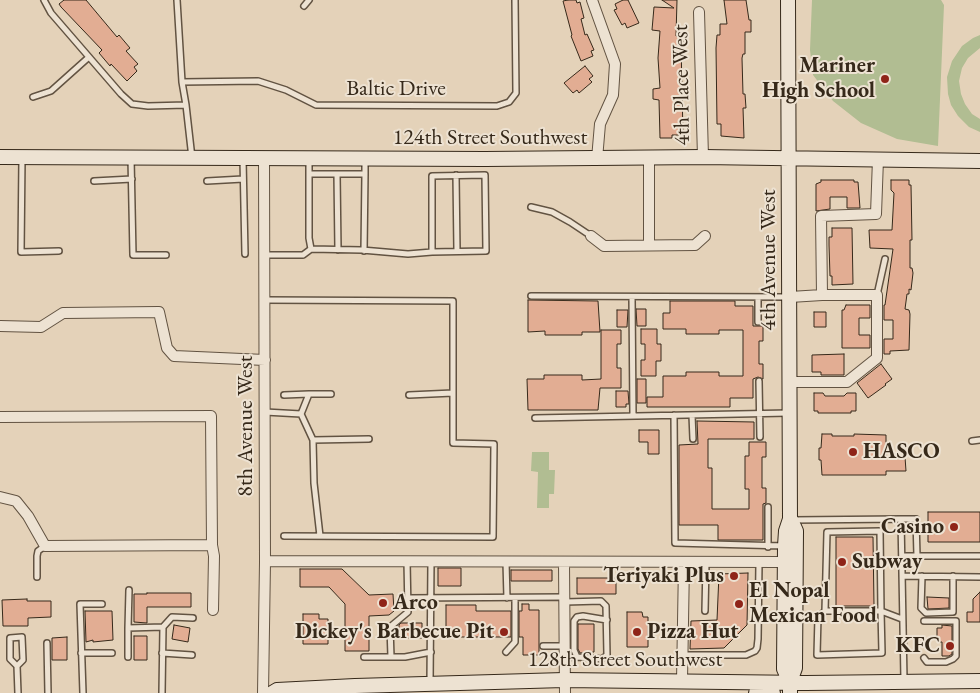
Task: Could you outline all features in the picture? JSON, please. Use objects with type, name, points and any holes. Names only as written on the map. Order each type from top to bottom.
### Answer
[{"type":"street","points":[[592,0],[615,64],[613,95],[600,124],[597,159]]},
{"type":"street","name":"4th Avenue West","points":[[788,0],[790,519],[786,531],[785,546],[784,669],[790,687]]},
{"type":"street","name":"4th Place West","points":[[699,12],[702,157]]},
{"type":"street","name":"124th Street Southwest","points":[[0,157],[264,159],[597,159],[702,157],[980,161]]},
{"type":"street","points":[[649,158],[649,245]]},
{"type":"street","name":"8th Avenue West","points":[[263,693],[265,561],[264,159]]},
{"type":"street","points":[[822,295],[821,216],[876,214],[878,159]]},
{"type":"street","points":[[591,236],[604,246],[695,245],[705,236]]},
{"type":"street","points":[[790,297],[877,295],[877,358],[847,382],[790,382]]},
{"type":"street","points":[[0,326],[41,327],[63,313],[159,312],[167,348],[174,356],[265,360]]},
{"type":"street","points":[[0,417],[211,416],[212,546],[214,556],[213,610]]},
{"type":"street","points":[[0,497],[16,501],[28,516],[45,546],[212,546]]},
{"type":"street","name":"4th Avenue West","points":[[790,519],[796,531],[795,668],[790,687]]},
{"type":"street","points":[[265,561],[785,562]]},
{"type":"street","points":[[564,562],[564,687]]},
{"type":"street","points":[[682,681],[684,563]]},
{"type":"street","name":"128th Street Southwest","points":[[272,693],[277,690],[430,683],[564,687],[682,681],[790,687],[904,681],[980,681]]},
{"type":"street","points":[[756,693],[773,693]]},
{"type":"lane","points":[[44,0],[51,13],[132,104],[148,106],[186,105]]},
{"type":"lane","points":[[177,0],[182,82],[192,158]]},
{"type":"lane","points":[[304,6],[309,0]]},
{"type":"lane","name":"Baltic Drive","points":[[182,82],[258,82],[286,90],[316,105],[496,106],[509,102],[516,93],[515,0]]},
{"type":"lane","points":[[33,97],[51,91],[89,57]]},
{"type":"lane","points":[[22,157],[21,252],[59,251]]},
{"type":"lane","points":[[132,158],[133,255],[166,255]]},
{"type":"lane","points":[[243,158],[245,254]]},
{"type":"lane","points":[[309,159],[309,238],[311,249]]},
{"type":"lane","points":[[364,250],[365,159]]},
{"type":"lane","points":[[432,159],[432,252]]},
{"type":"lane","points":[[265,255],[303,255],[311,249],[364,250],[408,254],[486,250],[485,159]]},
{"type":"lane","points":[[309,174],[365,174]]},
{"type":"lane","points":[[337,174],[338,250]]},
{"type":"lane","points":[[456,175],[457,251]]},
{"type":"lane","points":[[432,176],[485,175]]},
{"type":"lane","points":[[94,181],[132,179]]},
{"type":"lane","points":[[206,181],[243,179]]},
{"type":"lane","points":[[531,206],[552,212],[591,236]]},
{"type":"lane","points":[[877,295],[885,259]]},
{"type":"lane","points":[[531,296],[790,297]]},
{"type":"lane","points":[[632,297],[633,416]]},
{"type":"lane","points":[[758,298],[758,322]]},
{"type":"lane","points":[[265,300],[453,301],[453,443],[494,444],[493,537],[284,536]]},
{"type":"lane","points":[[759,381],[760,437]]},
{"type":"lane","points":[[284,394],[331,394]]},
{"type":"lane","points":[[309,394],[301,414],[313,440],[314,483],[320,536]]},
{"type":"lane","points":[[409,394],[453,394]]},
{"type":"lane","points":[[265,412],[301,414]]},
{"type":"lane","points":[[534,418],[790,413]]},
{"type":"lane","points":[[674,415],[675,543],[785,546]]},
{"type":"lane","points":[[692,415],[693,439]]},
{"type":"lane","points":[[313,440],[368,439]]},
{"type":"lane","points":[[972,441],[980,440]]},
{"type":"lane","points":[[768,507],[768,547]]},
{"type":"lane","points":[[790,519],[916,519],[917,556]]},
{"type":"lane","points":[[901,519],[904,681]]},
{"type":"lane","points":[[825,611],[827,532],[880,531],[881,611],[882,653],[817,655],[818,617],[825,611],[881,611],[902,618]]},
{"type":"lane","points":[[37,578],[36,556],[38,551],[45,546]]},
{"type":"lane","points":[[902,556],[980,556]]},
{"type":"lane","points":[[391,657],[390,627],[399,618],[407,614],[408,561]]},
{"type":"lane","points":[[430,683],[431,561]]},
{"type":"lane","points":[[506,562],[507,598]]},
{"type":"lane","points":[[705,611],[706,563]]},
{"type":"lane","points":[[683,655],[746,655],[755,651],[758,639],[759,563]]},
{"type":"lane","points":[[902,576],[980,576]]},
{"type":"lane","points":[[922,576],[922,608],[926,613],[953,612],[953,576]]},
{"type":"lane","points":[[128,657],[129,590]]},
{"type":"lane","points":[[408,598],[515,598],[601,601],[606,606],[607,655],[602,659],[564,658]]},
{"type":"lane","points":[[506,652],[515,642],[515,598]]},
{"type":"lane","points":[[83,693],[80,604],[102,604]]},
{"type":"lane","points":[[577,657],[574,650],[574,622],[577,617],[583,616],[607,620]]},
{"type":"lane","points":[[162,693],[163,627],[172,617],[193,618]]},
{"type":"lane","points":[[924,621],[956,621],[956,656],[946,662],[927,662],[924,658]]},
{"type":"lane","points":[[128,628],[163,627]]},
{"type":"lane","points":[[17,666],[23,660],[22,637],[10,638],[10,659],[17,666],[18,693]]},
{"type":"lane","points":[[47,643],[48,693]]},
{"type":"lane","points":[[543,646],[564,646]]},
{"type":"lane","points":[[364,657],[405,657],[431,652]]},
{"type":"lane","points":[[81,653],[112,653]]},
{"type":"lane","points":[[162,653],[192,656]]},
{"type":"green space","points":[[812,0],[941,0],[944,5],[938,146],[897,139],[861,123],[833,101],[813,75],[810,50]]},
{"type":"green space","points":[[980,35],[980,48],[968,58],[962,68],[959,81],[965,104],[972,114],[980,119],[980,132],[969,127],[958,116],[951,105],[947,77],[952,61],[962,46]]},
{"type":"green space","points":[[532,452],[549,452],[549,470],[555,470],[554,494],[549,494],[549,508],[537,508],[538,472],[531,471]]},
{"type":"building","points":[[64,0],[86,0],[117,37],[119,35],[130,48],[126,51],[138,64],[134,67],[137,71],[127,81],[111,64],[110,66],[99,53],[102,50],[61,7],[59,4]]},
{"type":"building","points":[[628,0],[639,23],[627,28],[625,23],[622,25],[614,10],[617,9],[615,4]]},
{"type":"building","points":[[662,0],[677,0],[676,36],[683,36],[683,43],[681,43],[683,135],[672,135],[672,138],[660,138],[659,100],[653,99],[653,89],[660,88],[658,58],[660,31],[652,30],[654,7],[674,8]]},
{"type":"building","points":[[724,0],[746,0],[749,20],[751,20],[751,32],[745,32],[745,54],[743,54],[742,58],[743,94],[745,94],[746,108],[743,108],[744,138],[721,136],[721,124],[717,124],[716,48],[717,35],[720,35],[720,24],[727,24]]},
{"type":"building","points":[[563,1],[580,2],[584,18],[581,19],[585,35],[587,34],[594,50],[591,51],[593,56],[581,61],[571,36]]},
{"type":"building","points":[[585,66],[593,76],[589,79],[592,82],[579,93],[577,90],[573,93],[564,83]]},
{"type":"building","points":[[821,180],[854,180],[854,182],[858,182],[860,208],[847,208],[847,197],[830,197],[830,209],[816,211],[816,184],[821,182]]},
{"type":"building","points":[[891,180],[909,180],[909,185],[911,185],[912,240],[910,240],[910,268],[912,268],[913,273],[911,290],[909,289],[909,294],[907,294],[905,309],[909,310],[910,314],[909,350],[890,351],[890,354],[884,354],[884,339],[893,339],[893,320],[884,320],[884,305],[893,249],[870,248],[869,230],[892,230],[894,193],[891,190]]},
{"type":"building","points":[[832,228],[852,228],[853,284],[832,285],[829,237],[832,237]]},
{"type":"building","points":[[528,300],[598,301],[600,332],[582,332],[582,335],[545,335],[545,331],[528,332]]},
{"type":"building","points":[[670,301],[735,301],[735,306],[753,306],[753,326],[763,326],[763,341],[759,341],[759,364],[763,364],[763,379],[758,377],[753,379],[753,398],[730,398],[730,407],[647,407],[647,397],[663,397],[663,376],[686,376],[686,372],[719,372],[719,376],[743,376],[743,330],[719,330],[719,334],[686,334],[686,329],[663,329],[663,313],[670,313]]},
{"type":"building","points":[[846,305],[870,305],[870,318],[859,318],[859,335],[870,335],[870,348],[842,348],[842,310],[844,310]]},
{"type":"building","points":[[636,309],[646,309],[646,326],[637,326]]},
{"type":"building","points":[[617,310],[628,310],[627,327],[617,327]]},
{"type":"building","points":[[814,312],[826,312],[826,327],[814,327]]},
{"type":"building","points":[[641,329],[657,329],[657,344],[661,344],[661,361],[656,361],[656,376],[641,376],[641,360],[645,360],[645,344],[641,344]]},
{"type":"building","points":[[601,330],[621,330],[621,344],[617,344],[617,368],[621,368],[621,388],[600,388],[598,410],[528,410],[527,379],[544,379],[544,375],[582,375],[582,380],[601,379]]},
{"type":"building","points":[[844,354],[844,375],[821,375],[821,372],[812,372],[812,355]]},
{"type":"building","points":[[881,364],[892,379],[868,398],[857,383]]},
{"type":"building","points":[[637,379],[646,379],[646,403],[637,403]]},
{"type":"building","points":[[616,391],[628,391],[629,404],[626,404],[626,407],[616,407]]},
{"type":"building","points":[[814,393],[823,393],[825,396],[844,396],[847,393],[856,393],[856,411],[851,411],[851,413],[818,413],[818,411],[814,411]]},
{"type":"building","points":[[697,421],[754,422],[754,439],[708,439],[708,468],[712,468],[712,509],[749,509],[749,489],[745,489],[745,456],[749,456],[749,442],[766,442],[766,457],[762,457],[762,488],[766,488],[766,503],[763,504],[763,540],[718,540],[718,525],[679,525],[679,445],[698,444]]},
{"type":"building","points":[[639,430],[659,430],[659,454],[648,454],[648,442],[639,442]]},
{"type":"building","name":"HASCO","points":[[822,434],[832,434],[832,436],[854,436],[854,434],[886,435],[886,457],[905,457],[906,471],[886,471],[886,475],[822,475],[819,448],[821,448]]},
{"type":"building","name":"Casino","points":[[928,512],[980,512],[980,542],[928,542]]},
{"type":"building","points":[[836,537],[873,537],[874,606],[836,606]]},
{"type":"building","points":[[438,568],[461,568],[461,586],[438,586]]},
{"type":"building","points":[[300,569],[342,569],[369,595],[393,594],[394,611],[389,615],[369,616],[369,651],[345,651],[345,604],[329,587],[300,587]]},
{"type":"building","points":[[511,570],[552,570],[552,581],[511,581]]},
{"type":"building","points":[[748,573],[747,625],[724,648],[690,649],[691,621],[717,620],[719,574]]},
{"type":"building","points":[[577,578],[616,578],[616,594],[577,594]]},
{"type":"building","points":[[980,592],[980,622],[967,622],[967,612],[973,612],[973,599]]},
{"type":"building","points":[[191,593],[191,607],[147,607],[147,623],[134,622],[134,594]]},
{"type":"building","points":[[927,597],[949,598],[949,608],[928,609]]},
{"type":"building","points":[[27,599],[27,601],[51,601],[51,617],[28,618],[28,626],[3,626],[2,600]]},
{"type":"building","points":[[522,604],[529,604],[529,610],[539,610],[539,655],[523,655],[523,637],[519,637],[519,611],[522,611]]},
{"type":"building","points":[[446,605],[476,605],[476,611],[511,611],[511,637],[446,637]]},
{"type":"building","points":[[85,611],[112,611],[113,640],[86,642]]},
{"type":"building","name":"Pizza Hut","points":[[627,612],[642,612],[643,617],[648,617],[648,647],[627,647]]},
{"type":"building","points":[[303,614],[319,614],[319,619],[328,619],[328,644],[303,644]]},
{"type":"building","name":"Arco","points":[[401,623],[422,623],[422,638],[399,638],[399,625]]},
{"type":"building","points":[[578,624],[594,624],[594,652],[580,653],[578,649]]},
{"type":"building","points":[[174,625],[190,628],[188,642],[172,639]]},
{"type":"building","points":[[942,625],[952,626],[952,654],[949,656],[942,656],[942,642],[937,642],[937,628],[942,628]]},
{"type":"building","points":[[134,636],[147,636],[147,660],[134,660]]},
{"type":"building","points":[[67,637],[67,660],[52,660],[52,638]]},
{"type":"place","name":"Mariner High School","points":[[885,79]]},
{"type":"place","name":"HASCO","points":[[853,452]]},
{"type":"place","name":"Casino","points":[[954,527]]},
{"type":"place","name":"Subway","points":[[842,562]]},
{"type":"place","name":"Teriyaki Plus","points":[[734,576]]},
{"type":"place","name":"Arco","points":[[383,603]]},
{"type":"place","name":"El Nopal Mexican Food","points":[[739,604]]},
{"type":"place","name":"Dickey's Barbecue Pit","points":[[504,632]]},
{"type":"place","name":"Pizza Hut","points":[[637,632]]},
{"type":"place","name":"KFC","points":[[950,646]]}]
